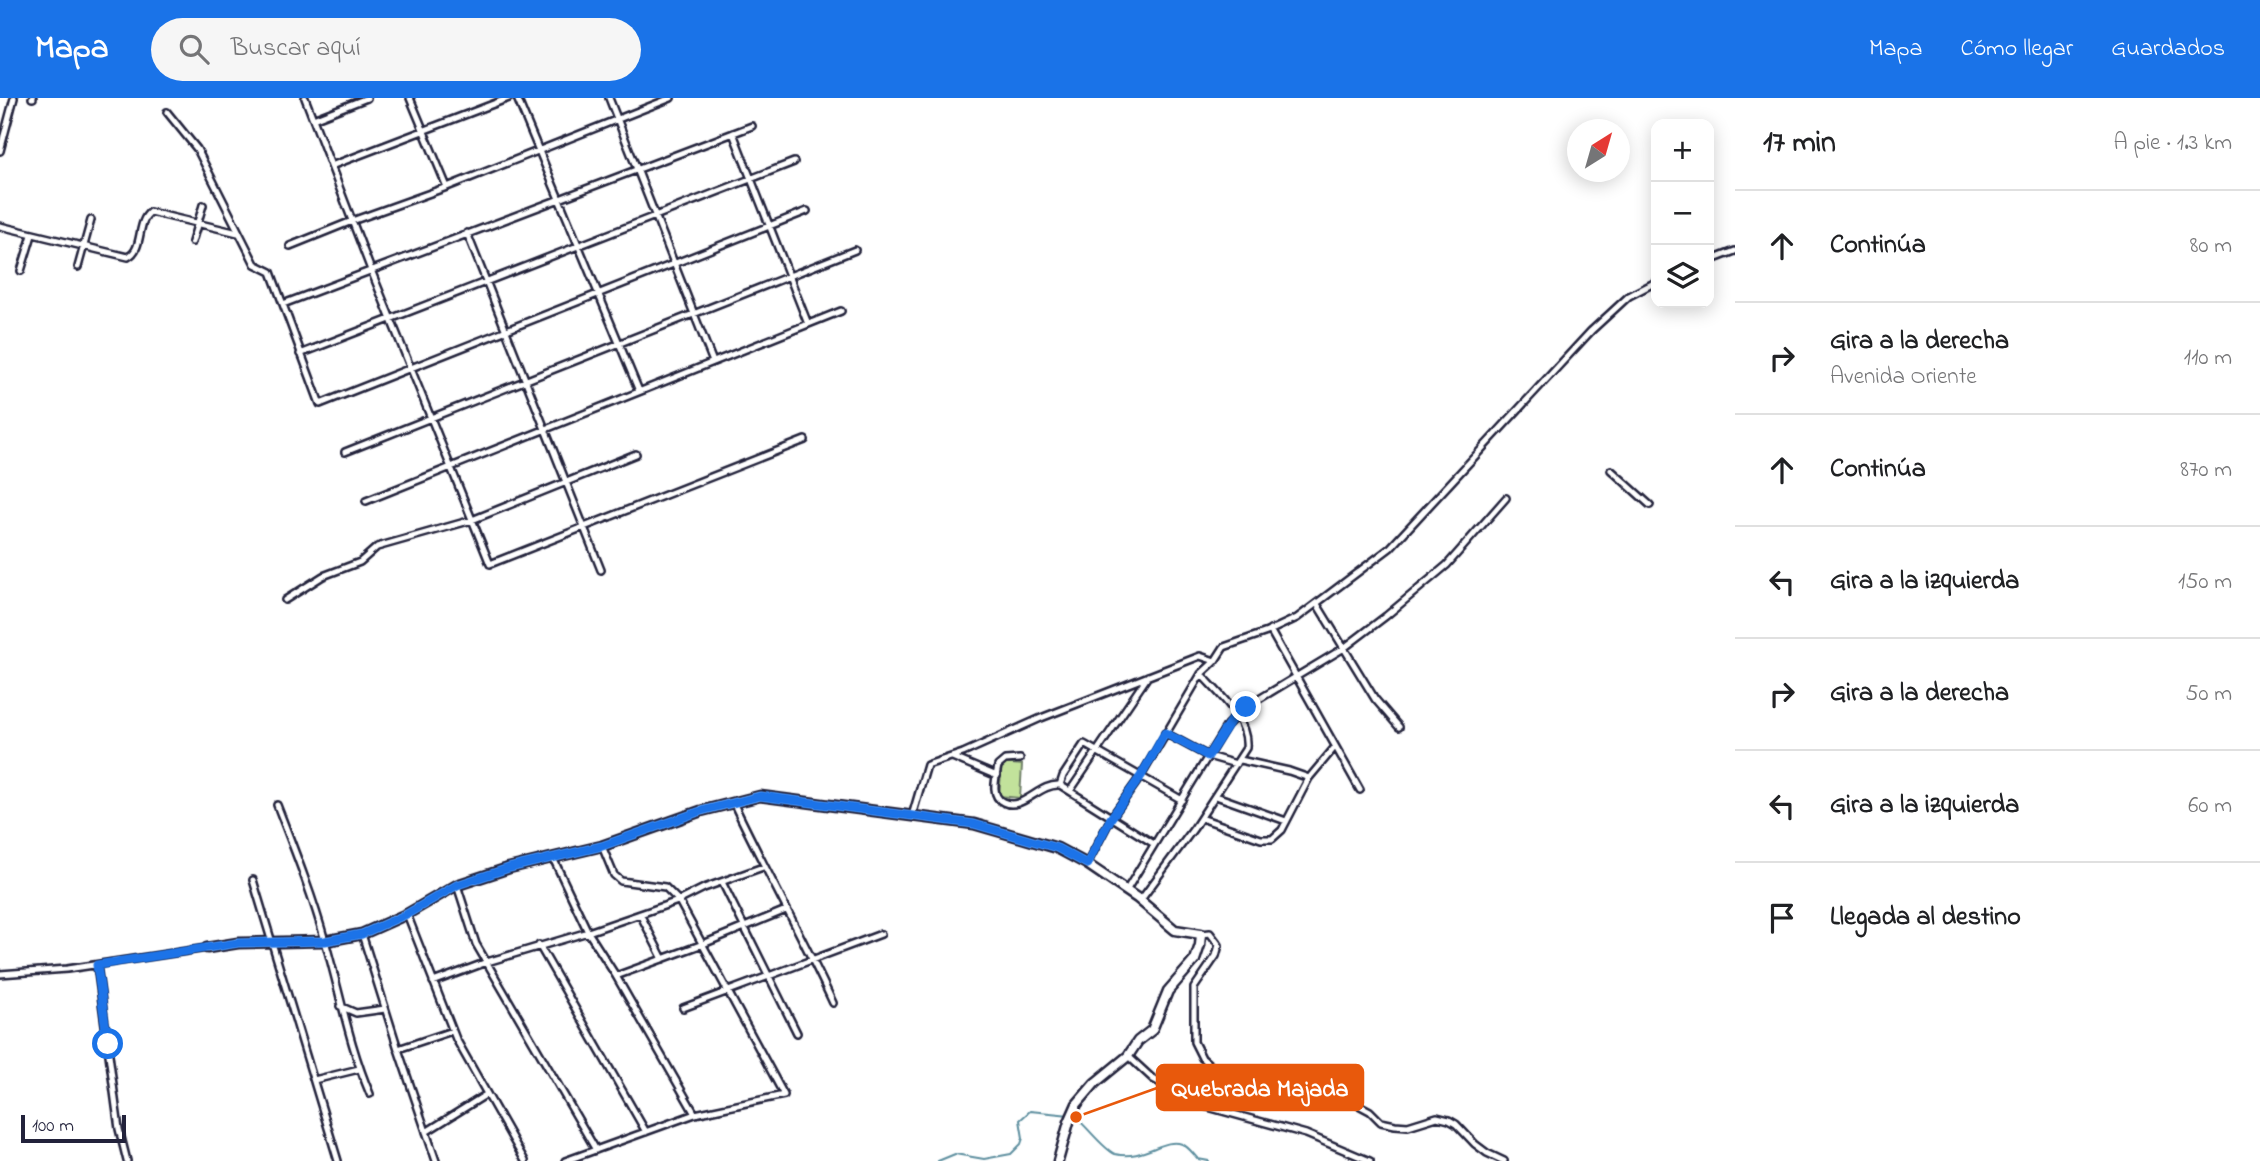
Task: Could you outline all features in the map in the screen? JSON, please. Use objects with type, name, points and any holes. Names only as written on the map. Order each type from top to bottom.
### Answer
[{"type":"street","points":[[0,150],[14,98]]},
{"type":"street","points":[[305,98],[371,270],[490,564],[804,440]]},
{"type":"street","points":[[313,119],[367,98]]},
{"type":"street","points":[[410,98],[447,187]]},
{"type":"street","points":[[331,166],[509,98]]},
{"type":"street","points":[[517,98],[639,391]]},
{"type":"street","points":[[609,98],[713,362]]},
{"type":"street","points":[[290,246],[671,98]]},
{"type":"street","points":[[167,111],[197,149],[255,264],[271,272],[320,404],[807,211]]},
{"type":"street","points":[[283,304],[752,126]]},
{"type":"street","points":[[733,133],[808,324]]},
{"type":"street","points":[[300,354],[794,162]]},
{"type":"street","points":[[192,242],[203,205]]},
{"type":"street","points":[[0,226],[83,248],[131,256],[135,251],[145,216],[150,212],[238,233]]},
{"type":"street","points":[[78,267],[91,220]]},
{"type":"street","points":[[467,233],[601,570]]},
{"type":"street","points":[[21,271],[32,235]]},
{"type":"street","points":[[345,452],[855,250]]},
{"type":"street","points":[[1714,259],[1735,251]]},
{"type":"street","points":[[1087,864],[1111,818],[1141,776],[1201,674],[1215,661],[1224,647],[1297,618],[1390,548],[1591,331],[1629,296],[1651,285]]},
{"type":"street","points":[[366,501],[841,311]]},
{"type":"street","points":[[285,600],[323,576],[360,562],[377,547],[472,520],[636,454]]},
{"type":"street","points":[[1611,470],[1650,505]]},
{"type":"street","points":[[1126,891],[1236,715],[1364,634],[1447,565],[1506,498]]},
{"type":"street","points":[[1317,604],[1375,699],[1399,727]]},
{"type":"street","points":[[1270,630],[1360,790]]},
{"type":"street","points":[[912,816],[927,765],[1200,656],[1215,661]]},
{"type":"street","points":[[1140,901],[1201,818],[1246,748],[1246,737],[1236,715],[1201,674]]},
{"type":"street","points":[[1070,791],[1149,676]]},
{"type":"street","points":[[1165,733],[1208,756],[1296,773],[1308,778]]},
{"type":"street","points":[[1060,785],[1084,744],[1182,800]]},
{"type":"street","points":[[1201,818],[1265,840],[1275,837],[1308,778],[1335,747]]},
{"type":"street","points":[[952,757],[997,776]]},
{"type":"street","points":[[1020,759],[1009,758],[998,766],[997,797],[1000,801],[1018,804],[1042,789],[1060,785],[1154,844]]},
{"type":"street","points":[[0,974],[97,965],[238,943],[325,941],[362,934],[407,914],[457,885],[509,868],[602,846],[701,811],[760,796],[974,824],[1057,848],[1087,864],[1126,891],[1175,930],[1210,933],[1219,945],[1216,956],[1194,988],[1194,1042],[1202,1058],[1211,1066],[1262,1087],[1340,1095],[1370,1111],[1381,1122],[1408,1126],[1437,1117],[1449,1120],[1487,1153],[1504,1161]]},
{"type":"street","points":[[1216,796],[1286,821]]},
{"type":"street","points":[[733,802],[833,1003]]},
{"type":"street","points":[[276,805],[325,941],[340,1006],[359,1069],[370,1094]]},
{"type":"street","points":[[565,1161],[695,1114],[784,1095],[678,901],[665,887],[621,881],[614,875],[602,846]]},
{"type":"street","points":[[553,858],[588,932],[617,976],[695,1114]]},
{"type":"street","points":[[433,982],[678,901],[722,881],[763,867]]},
{"type":"street","points":[[253,880],[338,1161]]},
{"type":"street","points":[[722,881],[797,1033]]},
{"type":"street","points":[[457,885],[476,944],[596,1150]]},
{"type":"street","points":[[617,976],[786,910]]},
{"type":"street","points":[[407,914],[452,1031],[525,1161]]},
{"type":"street","points":[[640,914],[663,959]]},
{"type":"street","points":[[362,934],[436,1161]]},
{"type":"street","points":[[682,1008],[881,934]]},
{"type":"street","points":[[1058,1161],[1077,1104],[1095,1083],[1128,1056],[1138,1041],[1152,1030],[1168,991],[1195,960],[1201,934]]},
{"type":"street","points":[[539,945],[646,1132]]},
{"type":"street","points":[[97,965],[119,1129],[127,1161]]},
{"type":"street","points":[[340,1006],[356,1013],[385,1009]]},
{"type":"street","points":[[398,1049],[452,1031]]},
{"type":"street","points":[[1128,1056],[1153,1079],[1204,1107],[1306,1134],[1370,1161]]},
{"type":"street","points":[[314,1080],[359,1069]]},
{"type":"street","points":[[426,1132],[487,1094]]},
{"type":"green space","points":[[1002,763],[1022,765],[1020,798],[999,796]]},
{"type":"waterway","points":[[938,1161],[955,1154],[984,1159],[1011,1154],[1023,1138],[1020,1120],[1030,1111],[1070,1115]]},
{"type":"waterway","points":[[1075,1117],[1115,1154],[1135,1154],[1175,1143],[1184,1145],[1198,1159],[1209,1161]]},
{"type":"place","name":"Quebrada Majada","points":[[1076,1117]]},
{"type":"route","points":[[108,1044],[97,965],[238,943],[325,941],[352,937],[407,914],[457,885],[509,868],[602,846],[701,811],[760,796],[974,824],[1057,848],[1087,864],[1111,818],[1141,776],[1165,733],[1208,756],[1231,720],[1246,707]]}]
